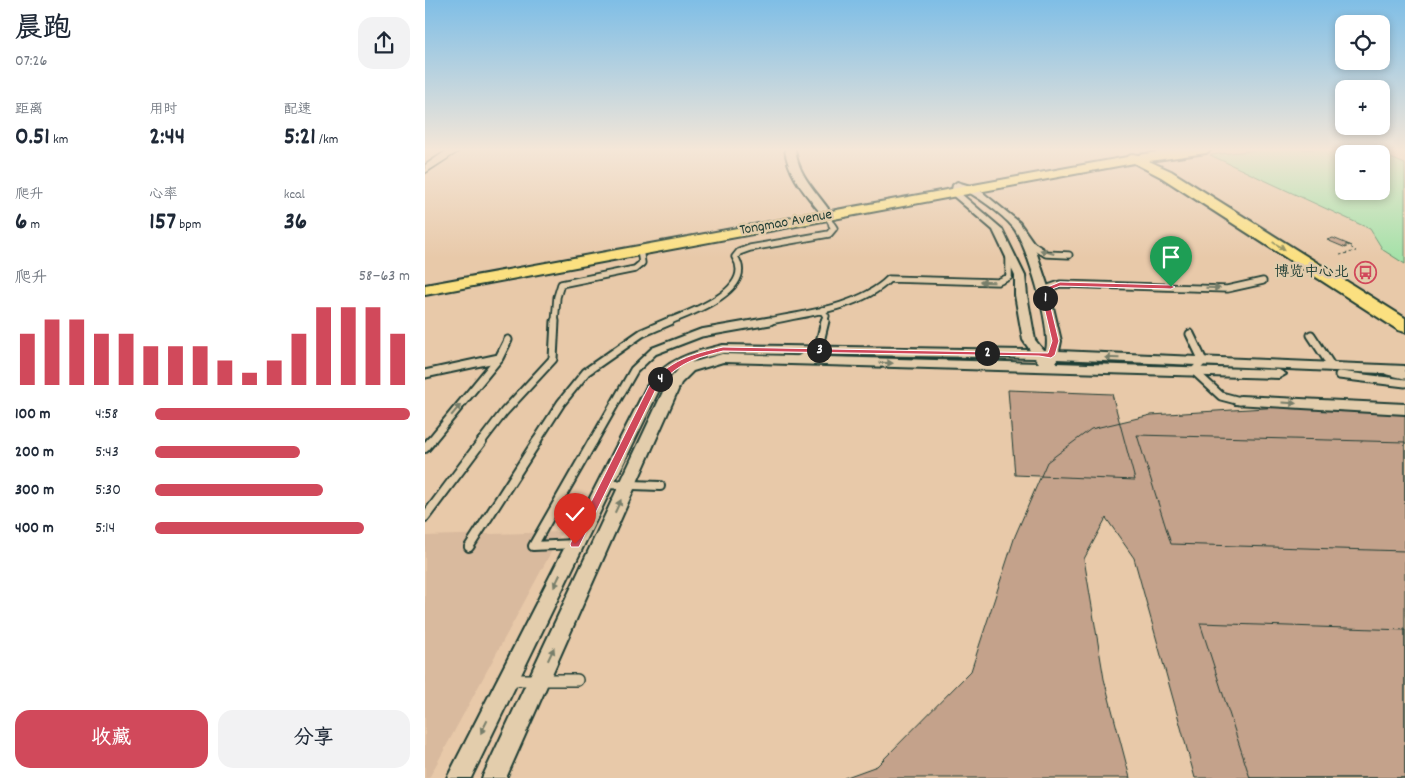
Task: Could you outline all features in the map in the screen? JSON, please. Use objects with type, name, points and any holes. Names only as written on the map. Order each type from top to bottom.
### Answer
[{"type":"main road","name":"Tongmao Avenue","points":[[425,290],[973,185]]},
{"type":"main road","name":"Tongmao Avenue","points":[[956,189],[974,190],[993,185]]},
{"type":"main road","points":[[1184,185],[1405,326]]},
{"type":"main road","points":[[1203,185],[1405,311]]},
{"type":"main road","name":"Tongmao Avenue","points":[[425,282],[825,213]]},
{"type":"street","points":[[805,185],[825,213]]},
{"type":"street","points":[[956,189],[997,229],[1020,276],[1021,295],[1029,340],[1046,359]]},
{"type":"street","points":[[974,190],[1016,224],[1027,242],[1043,290],[1055,341],[1046,359]]},
{"type":"street","points":[[459,778],[653,386],[669,369],[694,356],[723,349],[817,350],[1336,371],[1405,377]]},
{"type":"street","points":[[494,778],[675,381],[688,368],[722,358],[798,361],[1046,359]]},
{"type":"street","points":[[1336,371],[1405,370]]},
{"type":"street","points":[[1240,401],[1405,409]]},
{"type":"lane","points":[[469,546],[561,403],[586,372],[642,333],[711,304],[733,287],[739,274],[739,263],[735,257],[739,252],[750,248],[829,234],[834,228],[825,213]]},
{"type":"lane","points":[[1027,242],[1046,254],[1069,255]]},
{"type":"lane","points":[[425,517],[504,412],[553,359],[557,297],[561,284],[635,268],[643,263],[639,249]]},
{"type":"lane","points":[[575,544],[533,546],[634,370],[655,351],[701,333],[743,327],[822,310],[855,300],[879,289],[889,279],[998,282],[1009,277],[1009,252]]},
{"type":"lane","points":[[1043,290],[1060,284],[1227,288],[1263,280]]},
{"type":"lane","points":[[798,361],[817,350],[826,316],[822,310]]},
{"type":"lane","points":[[1190,334],[1199,366],[1221,396],[1240,401]]},
{"type":"lane","points":[[1311,335],[1336,371],[1405,382]]},
{"type":"lane","points":[[425,448],[499,358],[508,340]]},
{"type":"lane","points":[[425,374],[499,358]]},
{"type":"lane","points":[[1378,369],[1405,377]]},
{"type":"lane","points":[[605,484],[660,486]]},
{"type":"lane","points":[[507,680],[577,680]]},
{"type":"path","points":[[1340,255],[1356,251],[1346,244]]},
{"type":"shaded area","points":[[562,532],[429,778],[425,778],[425,536]]},
{"type":"green space","points":[[1276,185],[1335,185],[1335,200],[1390,200],[1390,185],[1405,185],[1405,264],[1383,250],[1370,229]]},
{"type":"building","points":[[1333,238],[1352,246],[1346,244],[1346,248],[1327,240]]},
{"type":"building","points":[[1008,390],[1112,394],[1135,480],[1015,475]]},
{"type":"building","points":[[1282,407],[1405,412],[1405,778],[1195,778],[1134,558],[1106,518],[1084,559],[1104,679],[1130,778],[844,778],[877,766],[971,671],[1015,536],[1047,462],[1091,429],[1151,415]]},
{"type":"building","points":[[1137,435],[1405,442],[1405,551],[1171,544]]},
{"type":"building","points":[[1200,623],[1405,630],[1405,778],[1250,778]]},
{"type":"place","name":"博览中心北","points":[[1365,273]]},
{"type":"route","points":[[575,544],[653,386],[669,369],[694,356],[723,349],[1051,355],[1055,341],[1043,290],[1060,284],[1171,287]]}]
